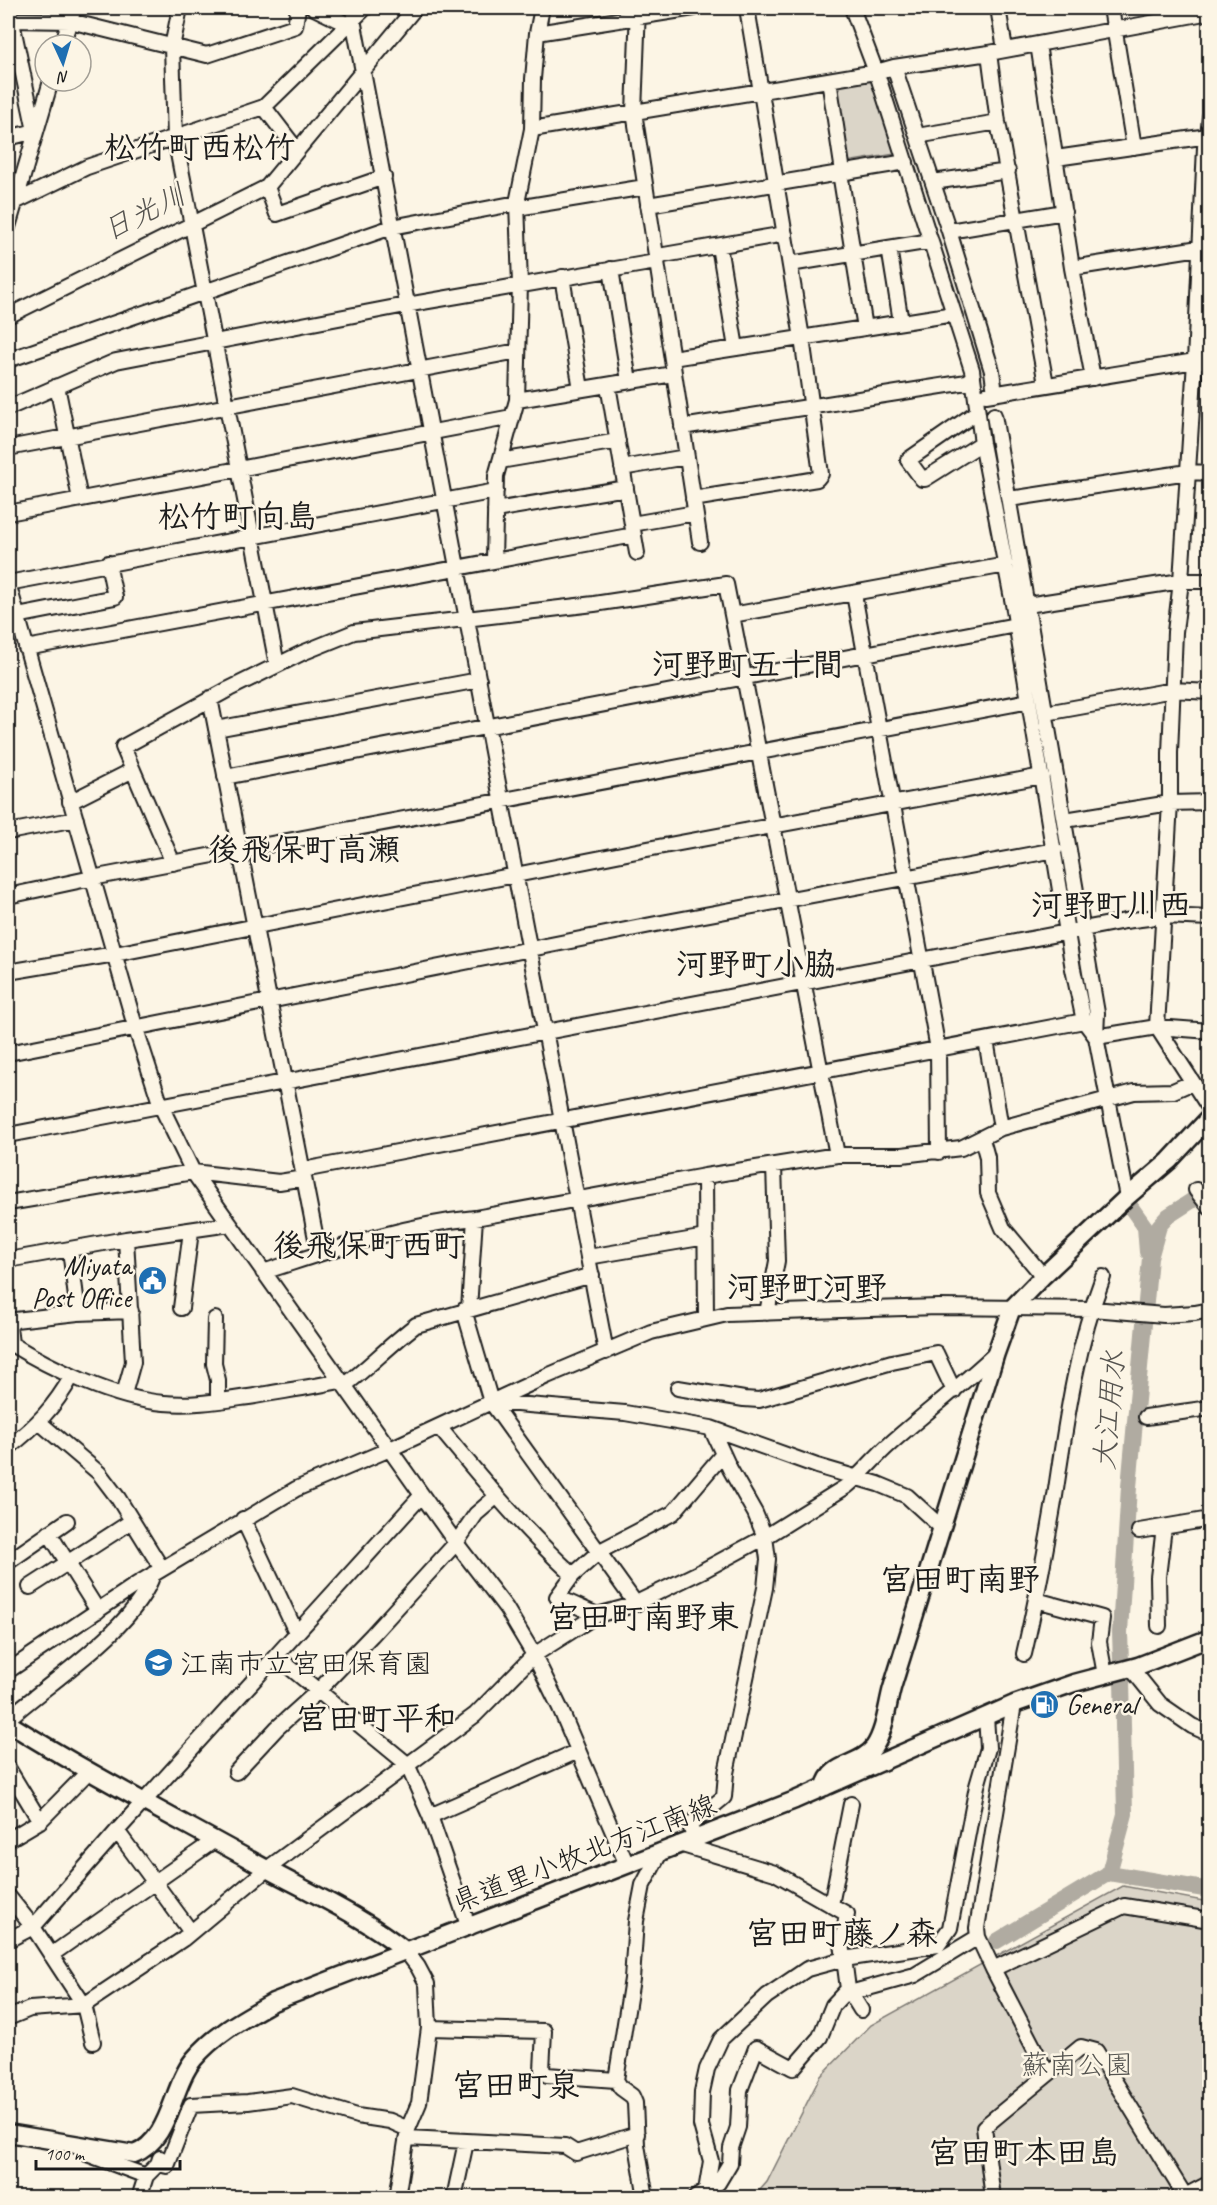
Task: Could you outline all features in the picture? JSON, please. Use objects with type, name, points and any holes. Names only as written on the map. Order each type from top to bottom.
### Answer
[{"type":"main road","points":[[825,1787],[826,1780],[832,1771],[864,1756],[873,1747],[878,1737],[996,1353],[1012,1308],[1127,1197],[1169,1161],[1209,1117]]},
{"type":"main road","name":"県道里小牧北方江南線","points":[[8,2133],[134,2154],[146,2149],[155,2138],[193,2060],[217,2036],[273,2002],[469,1928],[825,1787],[1014,1704],[1131,1668],[1207,1640]]},
{"type":"main road","points":[[8,1721],[88,1772],[369,1925],[406,1951]]},
{"type":"street","points":[[66,33],[75,8]]},
{"type":"street","points":[[180,8],[172,47],[174,138],[277,665]]},
{"type":"street","points":[[35,130],[9,16],[70,21],[207,55],[295,26],[298,8]]},
{"type":"street","points":[[314,8],[350,22]]},
{"type":"street","points":[[13,205],[87,167],[264,107],[365,8]]},
{"type":"street","points":[[8,316],[191,221],[267,187],[295,147],[415,8]]},
{"type":"street","points":[[495,560],[496,476],[517,400],[520,284],[517,206],[532,129],[532,79],[542,8]]},
{"type":"street","points":[[537,33],[638,12],[694,8]]},
{"type":"street","points":[[693,499],[817,479],[821,474],[802,338],[747,8]]},
{"type":"street","points":[[852,8],[906,162],[973,381],[1084,1021],[1096,1037]]},
{"type":"street","points":[[999,8],[1005,49]]},
{"type":"street","points":[[1111,8],[1134,147]]},
{"type":"street","points":[[638,12],[634,112],[700,542]]},
{"type":"street","points":[[532,129],[988,53],[1209,12]]},
{"type":"street","points":[[350,22],[363,66],[406,305],[458,567],[606,1352]]},
{"type":"street","points":[[1038,44],[1072,268],[1093,378]]},
{"type":"street","points":[[988,53],[998,122],[1046,384]]},
{"type":"street","points":[[894,67],[949,231],[992,371],[995,393]]},
{"type":"street","points":[[829,80],[843,172],[841,179],[865,328]]},
{"type":"street","points":[[8,227],[47,93]]},
{"type":"street","points":[[264,107],[295,147]]},
{"type":"street","points":[[1209,117],[1204,248],[1181,581],[1175,632],[1170,803],[1157,1027],[1209,1109]]},
{"type":"street","points":[[917,136],[998,122]]},
{"type":"street","points":[[8,138],[35,130]]},
{"type":"street","points":[[1056,158],[1134,147],[1208,143]]},
{"type":"street","points":[[648,205],[906,162]]},
{"type":"street","points":[[933,182],[1008,171]]},
{"type":"street","points":[[267,187],[277,214],[384,177]]},
{"type":"street","points":[[8,360],[392,226],[645,187]]},
{"type":"street","points":[[949,231],[1064,212]]},
{"type":"street","points":[[8,408],[116,361],[520,284],[650,263],[664,255],[785,234]]},
{"type":"street","points":[[790,264],[931,241]]},
{"type":"street","points":[[719,246],[736,348]]},
{"type":"street","points":[[889,248],[901,322]]},
{"type":"street","points":[[1072,268],[1204,248]]},
{"type":"street","points":[[611,269],[629,381]]},
{"type":"street","points":[[562,278],[581,389]]},
{"type":"street","points":[[672,358],[954,314]]},
{"type":"street","points":[[8,448],[518,351]]},
{"type":"street","points":[[976,397],[1046,384],[1195,361],[1209,361]]},
{"type":"street","points":[[517,400],[673,374]]},
{"type":"street","points":[[682,427],[973,381]]},
{"type":"street","points":[[608,385],[637,553]]},
{"type":"street","points":[[57,386],[80,500]]},
{"type":"street","points":[[977,412],[908,460],[922,479],[925,479],[982,443]]},
{"type":"street","points":[[994,416],[1097,1013],[1096,1037],[1127,1197]]},
{"type":"street","points":[[8,513],[512,417]]},
{"type":"street","points":[[500,461],[618,441]]},
{"type":"street","points":[[622,468],[686,457]]},
{"type":"street","points":[[1009,499],[1188,472],[1209,473]]},
{"type":"street","points":[[495,510],[626,488]]},
{"type":"street","points":[[496,491],[8,583],[135,1026],[161,1106],[193,1172],[456,1543],[506,1608],[534,1654],[627,1864]]},
{"type":"street","points":[[26,648],[495,560],[695,513]]},
{"type":"street","points":[[17,616],[115,597],[108,563]]},
{"type":"street","points":[[732,615],[1006,565]]},
{"type":"street","points":[[1027,605],[1181,581],[1209,581]]},
{"type":"street","points":[[173,863],[157,821],[123,747],[210,698],[277,665],[354,632],[594,604],[726,584],[837,1155]]},
{"type":"street","points":[[854,594],[938,1049],[939,1152]]},
{"type":"street","points":[[225,777],[1016,625]]},
{"type":"street","points":[[216,729],[479,680]]},
{"type":"street","points":[[1046,713],[1173,690],[1209,692]]},
{"type":"street","points":[[210,698],[319,1254]]},
{"type":"street","points":[[8,896],[92,878],[1029,700]]},
{"type":"street","points":[[70,802],[133,770]]},
{"type":"street","points":[[8,972],[115,954],[894,802],[1042,776]]},
{"type":"street","points":[[1065,820],[1170,803],[1209,802]]},
{"type":"street","points":[[8,832],[76,819]]},
{"type":"street","points":[[8,1053],[135,1026],[787,899],[1054,850]]},
{"type":"street","points":[[8,1136],[1125,921],[1164,916],[1209,918]]},
{"type":"street","points":[[8,1203],[193,1172],[279,1182],[303,1174],[562,1121],[1084,1021]]},
{"type":"street","points":[[1096,1037],[1157,1027],[1209,1031]]},
{"type":"street","points":[[986,1040],[1001,1128]]},
{"type":"street","points":[[263,1272],[319,1254],[437,1222],[475,1218],[705,1176],[837,1155],[902,1155],[961,1148],[1001,1128],[1134,1092],[1173,1091],[1191,1083]]},
{"type":"street","points":[[982,1139],[987,1157],[988,1193],[1003,1228],[1043,1276]]},
{"type":"street","points":[[767,1313],[777,1261],[774,1166]]},
{"type":"street","points":[[705,1176],[706,1318]]},
{"type":"street","points":[[475,1218],[467,1310],[491,1402],[636,1604]]},
{"type":"street","points":[[8,1260],[126,1239],[191,1232],[230,1224]]},
{"type":"street","points":[[181,1308],[191,1232]]},
{"type":"street","points":[[588,1257],[706,1237]]},
{"type":"street","points":[[124,1394],[134,1362],[126,1239]]},
{"type":"street","points":[[70,1250],[78,1313]]},
{"type":"street","points":[[131,1311],[78,1313],[15,1320],[9,1326],[9,1343],[88,1384],[144,1401],[166,1404],[218,1401],[349,1382],[392,1343],[416,1325],[592,1275]]},
{"type":"street","points":[[1024,1654],[1036,1600],[1077,1359],[1103,1277]]},
{"type":"street","points":[[8,1671],[158,1572],[296,1489],[440,1427],[547,1376],[651,1332],[727,1314],[939,1307],[1093,1309],[1146,1314],[1195,1313],[1209,1310]]},
{"type":"street","points":[[215,1319],[214,1364],[218,1380],[218,1401]]},
{"type":"street","points":[[678,1388],[759,1400],[892,1362],[936,1353],[954,1391]]},
{"type":"street","points":[[8,2018],[30,2008],[84,2005],[191,1932],[267,1869],[475,1715],[534,1654],[597,1615],[636,1604],[765,1537],[857,1478],[888,1445],[996,1353]]},
{"type":"street","points":[[8,1448],[39,1422],[60,1397],[72,1376]]},
{"type":"street","points":[[491,1402],[625,1413],[711,1428],[907,1496],[942,1528]]},
{"type":"street","points":[[1146,1417],[1209,1408]]},
{"type":"street","points":[[39,1422],[99,1473],[132,1521],[158,1572]]},
{"type":"street","points":[[440,1427],[497,1496],[549,1553],[573,1575]]},
{"type":"street","points":[[711,1428],[755,1514],[765,1537],[768,1558],[765,1588],[726,1773],[724,1797],[690,1825],[687,1841],[775,1873],[847,1914],[842,1943],[844,1959],[849,1991],[861,2010]]},
{"type":"street","points":[[597,1615],[556,1597],[573,1575],[600,1551],[673,1513],[723,1454]]},
{"type":"street","points":[[8,1940],[33,1927],[422,1494]]},
{"type":"street","points":[[236,1772],[372,1635],[456,1543],[476,1514],[497,1496]]},
{"type":"street","points":[[243,1519],[296,1632]]},
{"type":"street","points":[[1139,1531],[1209,1519]]},
{"type":"street","points":[[8,1562],[67,1521]]},
{"type":"street","points":[[30,1587],[132,1521]]},
{"type":"street","points":[[1159,1626],[1158,1577],[1164,1527]]},
{"type":"street","points":[[49,1533],[98,1611]]},
{"type":"street","points":[[8,1721],[120,1625],[158,1572]]},
{"type":"street","points":[[1036,1600],[1102,1618],[1099,1642],[1105,1675]]},
{"type":"street","points":[[276,1656],[407,1764],[430,1816],[469,1928]]},
{"type":"street","points":[[1131,1668],[1160,1704],[1192,1726],[1209,1734]]},
{"type":"street","points":[[1014,1704],[977,1928],[978,1937],[993,1969],[1047,2073]]},
{"type":"street","points":[[700,2194],[711,2162],[701,2125],[702,2092],[706,2069],[721,2039],[767,1996],[807,1969],[844,1959],[938,1945],[950,1928],[977,1786],[988,1748],[986,1716]]},
{"type":"street","points":[[430,1816],[578,1751]]},
{"type":"street","points":[[8,1768],[40,1821]]},
{"type":"street","points":[[8,1840],[40,1821],[88,1772]]},
{"type":"street","points":[[831,1905],[850,1804]]},
{"type":"street","points":[[117,1831],[191,1932]]},
{"type":"street","points":[[51,1955],[215,1840]]},
{"type":"street","points":[[646,2198],[635,2103],[632,2096],[621,2088],[616,2080],[632,1979],[636,1922],[643,1885],[661,1851]]},
{"type":"street","points":[[8,1896],[33,1927],[84,2005],[93,2043]]},
{"type":"street","points":[[993,1969],[1125,1906],[1209,1920]]},
{"type":"street","points":[[700,2194],[718,2183],[730,2163],[731,2148],[738,2127],[740,2090],[756,2048],[793,2068],[820,2037],[833,2005],[849,1991],[915,1975],[978,1937]]},
{"type":"street","points":[[397,2198],[408,2134],[419,2103],[429,2028],[427,1984],[406,1951]]},
{"type":"street","points":[[429,2028],[544,2031],[542,2070],[547,2076],[616,2080]]},
{"type":"street","points":[[993,2198],[984,2127],[1081,2047],[1096,2051],[1185,2196],[1209,2183]]},
{"type":"street","points":[[158,2164],[167,2166],[191,2104],[248,2102],[292,2097],[357,2116],[390,2121],[408,2134],[465,2142],[564,2146],[576,2153],[637,2133]]},
{"type":"street","points":[[140,2198],[146,2176],[158,2164],[179,2113],[171,2107]]},
{"type":"street","points":[[453,2198],[465,2142]]},
{"type":"street","points":[[88,2147],[87,2154],[146,2176]]},
{"type":"green space","points":[[870,76],[895,154],[847,162],[834,84]]},
{"type":"green space","name":"蘇南公園","points":[[1123,1886],[1209,1902],[1209,2197],[753,2198],[767,2182],[820,2077],[871,2025]]},
{"type":"waterway","name":"大江用水","points":[[1121,1663],[1120,1632],[1129,1487],[1150,1258],[1159,1226],[1168,1216],[1210,1189]]},
{"type":"waterway","points":[[1130,1206],[1145,1227],[1147,1252]]},
{"type":"waterway","name":"大江用水","points":[[1109,1873],[1125,1814],[1122,1680]]},
{"type":"waterway","points":[[997,1941],[1109,1873],[1210,1890]]},
{"type":"place","name":"Miyata Post Office","points":[[152,1281]]},
{"type":"place","name":"江南市立宮田保育園","points":[[159,1663]]},
{"type":"place","name":"General","points":[[1045,1704]]},
{"type":"district","name":"松竹町西松竹","points":[[200,147]]},
{"type":"district","name":"松竹町向島","points":[[238,516]]},
{"type":"district","name":"河野町五十間","points":[[748,664]]},
{"type":"district","name":"後飛保町高瀬","points":[[304,849]]},
{"type":"district","name":"河野町川西","points":[[1111,905]]},
{"type":"district","name":"河野町小脇","points":[[756,964]]},
{"type":"district","name":"後飛保町西町","points":[[369,1245]]},
{"type":"district","name":"河野町河野","points":[[807,1287]]},
{"type":"district","name":"宮田町南野","points":[[960,1579]]},
{"type":"district","name":"宮田町南野東","points":[[643,1617]]},
{"type":"district","name":"宮田町平和","points":[[376,1718]]},
{"type":"district","name":"宮田町藤ノ森","points":[[842,1933]]},
{"type":"district","name":"宮田町泉","points":[[516,2085]]},
{"type":"district","name":"宮田町本田島","points":[[1024,2152]]},
{"type":"water label","name":"日光川","points":[[144,212]]}]
